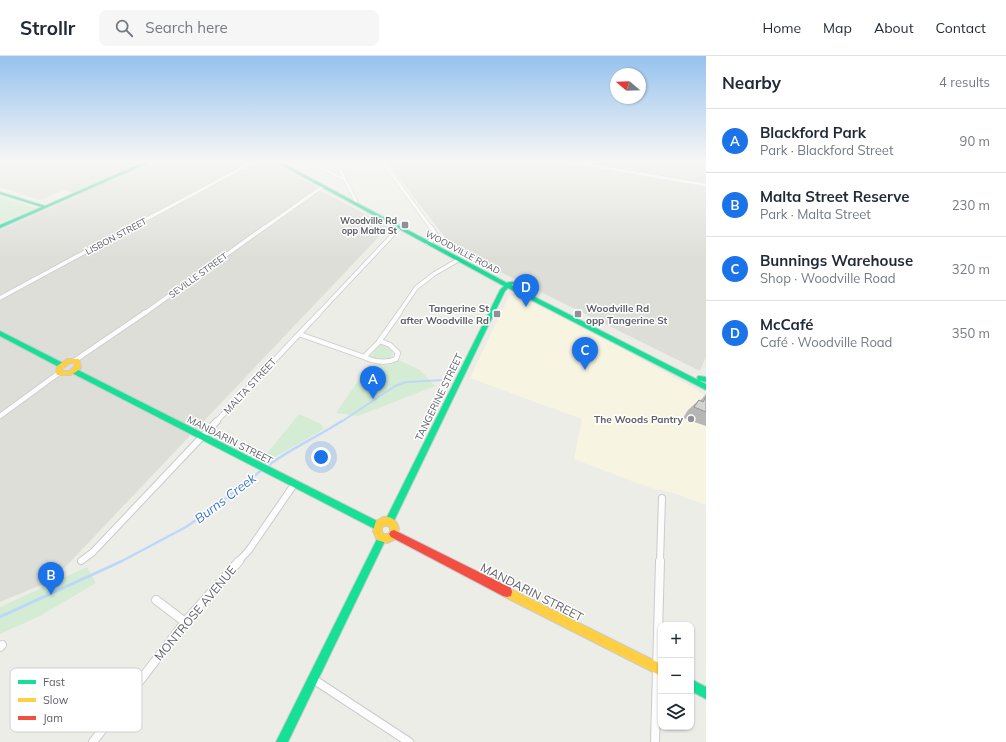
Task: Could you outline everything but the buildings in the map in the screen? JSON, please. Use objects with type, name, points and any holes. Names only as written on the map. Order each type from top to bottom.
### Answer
[{"type":"main road","points":[[6,194],[45,207]]},
{"type":"main road","points":[[0,227],[75,194]]},
{"type":"main road","name":"WOODVILLE ROAD","points":[[335,194],[430,242],[458,260],[509,284]]},
{"type":"main road","name":"WOODVILLE ROAD","points":[[343,194],[509,284],[704,383]]},
{"type":"main road","name":"TANGERINE STREET","points":[[389,522],[500,297],[509,284]]},
{"type":"main road","points":[[0,333],[61,365]]},
{"type":"main road","points":[[74,361],[79,365],[74,371],[66,374],[60,374],[58,370],[61,365],[74,361]]},
{"type":"main road","name":"MANDARIN STREET","points":[[74,371],[378,526]]},
{"type":"main road","points":[[383,521],[389,522],[394,526],[394,534],[389,538],[382,538],[377,533],[378,526],[383,521]]},
{"type":"main road","name":"MANDARIN STREET","points":[[394,534],[658,668]]},
{"type":"main road","points":[[282,742],[382,538]]},
{"type":"main road","points":[[694,687],[706,693]]},
{"type":"street","name":"LISBON STREET","points":[[0,298],[193,194]]},
{"type":"street","name":"SEVILLE STREET","points":[[74,361],[139,317],[312,194]]},
{"type":"street","points":[[352,194],[356,201]]},
{"type":"street","points":[[406,194],[437,236],[430,242]]},
{"type":"street","name":"MALTA STREET","points":[[82,561],[93,552],[400,228]]},
{"type":"street","points":[[364,357],[380,340],[416,288],[434,274],[458,260]]},
{"type":"street","points":[[299,334],[373,361],[390,363],[396,360],[398,353],[394,348],[380,340]]},
{"type":"street","points":[[0,416],[60,374]]},
{"type":"street","name":"MONTROSE AVENUE","points":[[142,678],[185,622],[248,550],[295,483]]},
{"type":"street","points":[[659,658],[662,498]]},
{"type":"street","points":[[156,600],[185,622]]},
{"type":"street","points":[[312,679],[409,742]]},
{"type":"street","points":[[654,742],[658,684]]},
{"type":"street","name":"MONTROSE AVENUE","points":[[93,742],[101,732]]},
{"type":"shaded area","points":[[22,194],[54,194],[40,200]]},
{"type":"shaded area","points":[[77,194],[327,194],[389,226],[53,580],[0,602],[0,230],[80,195]]},
{"type":"shaded area","points":[[412,194],[706,194],[706,357],[700,371],[454,249]]},
{"type":"shaded area","points":[[518,295],[617,346],[706,395],[706,505],[673,493],[648,487],[574,459],[582,419],[470,378],[509,296]]},
{"type":"green space","points":[[1,196],[36,208],[0,223]]},
{"type":"green space","points":[[380,344],[392,350],[393,355],[391,357],[383,360],[370,357]]},
{"type":"green space","points":[[399,360],[420,370],[435,386],[358,416],[336,413],[369,365],[390,365]]},
{"type":"green space","points":[[299,414],[321,424],[324,429],[270,460],[264,457]]},
{"type":"green space","points":[[87,567],[96,583],[40,616],[0,634],[0,607]]},
{"type":"waterway","name":"Burns Creek","points":[[341,422],[395,386],[406,382],[445,380]]},
{"type":"waterway","name":"Burns Creek","points":[[266,467],[284,454],[342,421]]},
{"type":"waterway","name":"Burns Creek","points":[[121,561],[186,527],[220,503],[263,469]]},
{"type":"waterway","name":"Burns Creek","points":[[0,617],[121,561]]},
{"type":"traffic: fast","points":[[3,194],[45,207]]},
{"type":"traffic: fast","points":[[0,227],[76,194]]},
{"type":"traffic: fast","points":[[336,194],[477,270],[706,387]]},
{"type":"traffic: fast","points":[[389,522],[503,290],[511,283]]},
{"type":"traffic: fast","points":[[0,333],[61,365]]},
{"type":"traffic: fast","points":[[74,371],[378,526]]},
{"type":"traffic: fast","points":[[700,378],[706,380]]},
{"type":"traffic: fast","points":[[282,742],[382,538]]},
{"type":"traffic: fast","points":[[694,687],[706,693]]},
{"type":"traffic: slow","points":[[69,361],[77,361],[78,367],[71,373],[59,373],[59,368],[69,361]]},
{"type":"traffic: slow","points":[[386,521],[392,524],[395,530],[392,536],[386,539],[380,536],[377,530],[380,524],[386,521]]},
{"type":"traffic: slow","points":[[507,592],[658,668]]},
{"type":"traffic: jam","points":[[394,534],[507,592]]},
{"type":"place","name":"Woodville Rd opp Malta St","points":[[405,225]]},
{"type":"place","name":"McCafé","points":[[526,307]]},
{"type":"place","name":"Tangerine St after Woodville Rd","points":[[497,314]]},
{"type":"place","name":"Woodville Rd opp Tangerine St","points":[[578,314]]},
{"type":"place","name":"Bunnings Warehouse","points":[[585,370]]},
{"type":"place","name":"Blackford Park","points":[[373,399]]},
{"type":"place","name":"The Woods Pantry","points":[[691,419]]},
{"type":"place","name":"Malta Street Reserve","points":[[51,595]]}]
